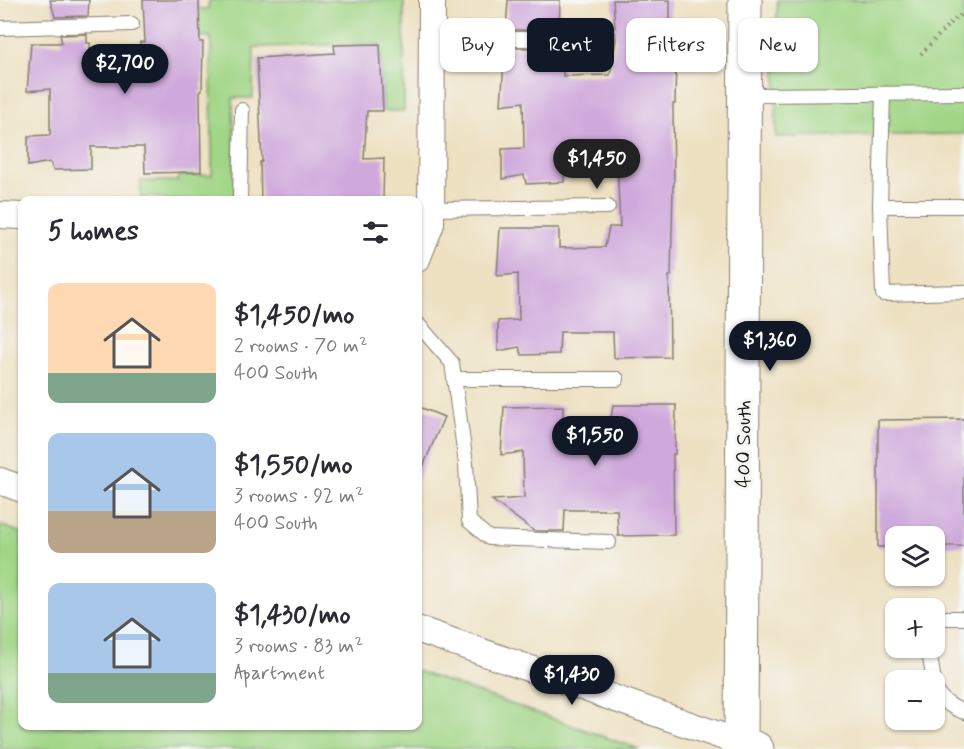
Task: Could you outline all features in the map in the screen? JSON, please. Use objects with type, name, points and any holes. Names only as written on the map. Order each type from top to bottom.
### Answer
[{"type":"street","points":[[422,246],[431,224],[432,0]]},
{"type":"street","name":"400 South","points":[[745,0],[749,746]]},
{"type":"street","points":[[0,215],[18,216]]},
{"type":"street","points":[[0,481],[18,488]]},
{"type":"street","points":[[422,630],[749,746]]},
{"type":"lane","points":[[0,28],[132,24]]},
{"type":"lane","points":[[432,39],[527,39]]},
{"type":"lane","points":[[746,95],[964,93]]},
{"type":"lane","points":[[883,94],[880,206],[883,294],[964,292]]},
{"type":"lane","points":[[240,196],[242,110]]},
{"type":"lane","points":[[880,206],[964,206]]},
{"type":"lane","points":[[431,209],[608,207]]},
{"type":"lane","points":[[422,329],[453,363],[466,464],[469,521],[489,538],[609,542]]},
{"type":"lane","points":[[454,379],[617,379]]},
{"type":"lane","points":[[945,618],[964,618]]},
{"type":"lane","points":[[945,701],[950,707],[964,712]]},
{"type":"path","points":[[921,54],[952,21],[964,13]]},
{"type":"green space","points":[[209,0],[404,0],[404,111],[383,111],[380,44],[254,47],[253,98],[233,98],[235,196],[141,196],[141,181],[178,181],[179,176],[212,175],[211,37],[158,34],[157,9],[208,9]]},
{"type":"green space","points":[[777,0],[964,0],[964,134],[776,137],[776,72],[818,72],[818,18],[777,18]]},
{"type":"green space","points":[[0,525],[18,532],[18,730],[422,730],[422,673],[639,749],[0,749]]},
{"type":"building","points":[[50,0],[89,0],[88,16],[55,17]]},
{"type":"building","points":[[143,0],[199,0],[200,42],[203,42],[202,90],[200,91],[201,172],[145,173],[144,147],[91,147],[91,169],[53,170],[50,162],[28,166],[28,136],[50,135],[50,89],[27,91],[31,43],[62,43],[60,35],[87,34],[87,43],[90,43],[90,63],[137,62],[140,42],[145,42]]},
{"type":"building","points":[[508,0],[560,0],[559,18],[527,18],[527,30],[515,30],[515,18],[507,18]]},
{"type":"building","points":[[613,0],[670,0],[670,18],[626,18],[626,72],[676,72],[675,104],[673,104],[674,186],[671,276],[669,276],[670,357],[614,358],[613,332],[560,332],[559,354],[522,355],[519,347],[498,351],[498,321],[519,320],[518,274],[497,276],[500,228],[559,228],[559,248],[605,247],[609,227],[620,227],[617,160],[565,160],[564,182],[526,184],[524,175],[502,179],[502,149],[524,148],[523,102],[501,105],[503,72],[515,72],[515,48],[527,48],[527,72],[563,72],[563,76],[610,75],[611,72],[614,72],[616,40]]},
{"type":"building","points":[[380,44],[383,111],[367,111],[364,159],[384,158],[383,196],[261,196],[260,162],[262,162],[257,58],[335,53],[334,45]]},
{"type":"building","points":[[613,405],[676,405],[675,454],[673,454],[674,535],[618,536],[617,510],[565,510],[564,531],[534,531],[492,500],[524,498],[523,452],[501,455],[504,407],[563,406],[563,426],[610,425]]},
{"type":"building","points":[[422,408],[444,417],[422,469]]},
{"type":"building","points":[[964,419],[964,546],[945,546],[945,526],[885,526],[885,547],[878,547],[878,420]]}]
